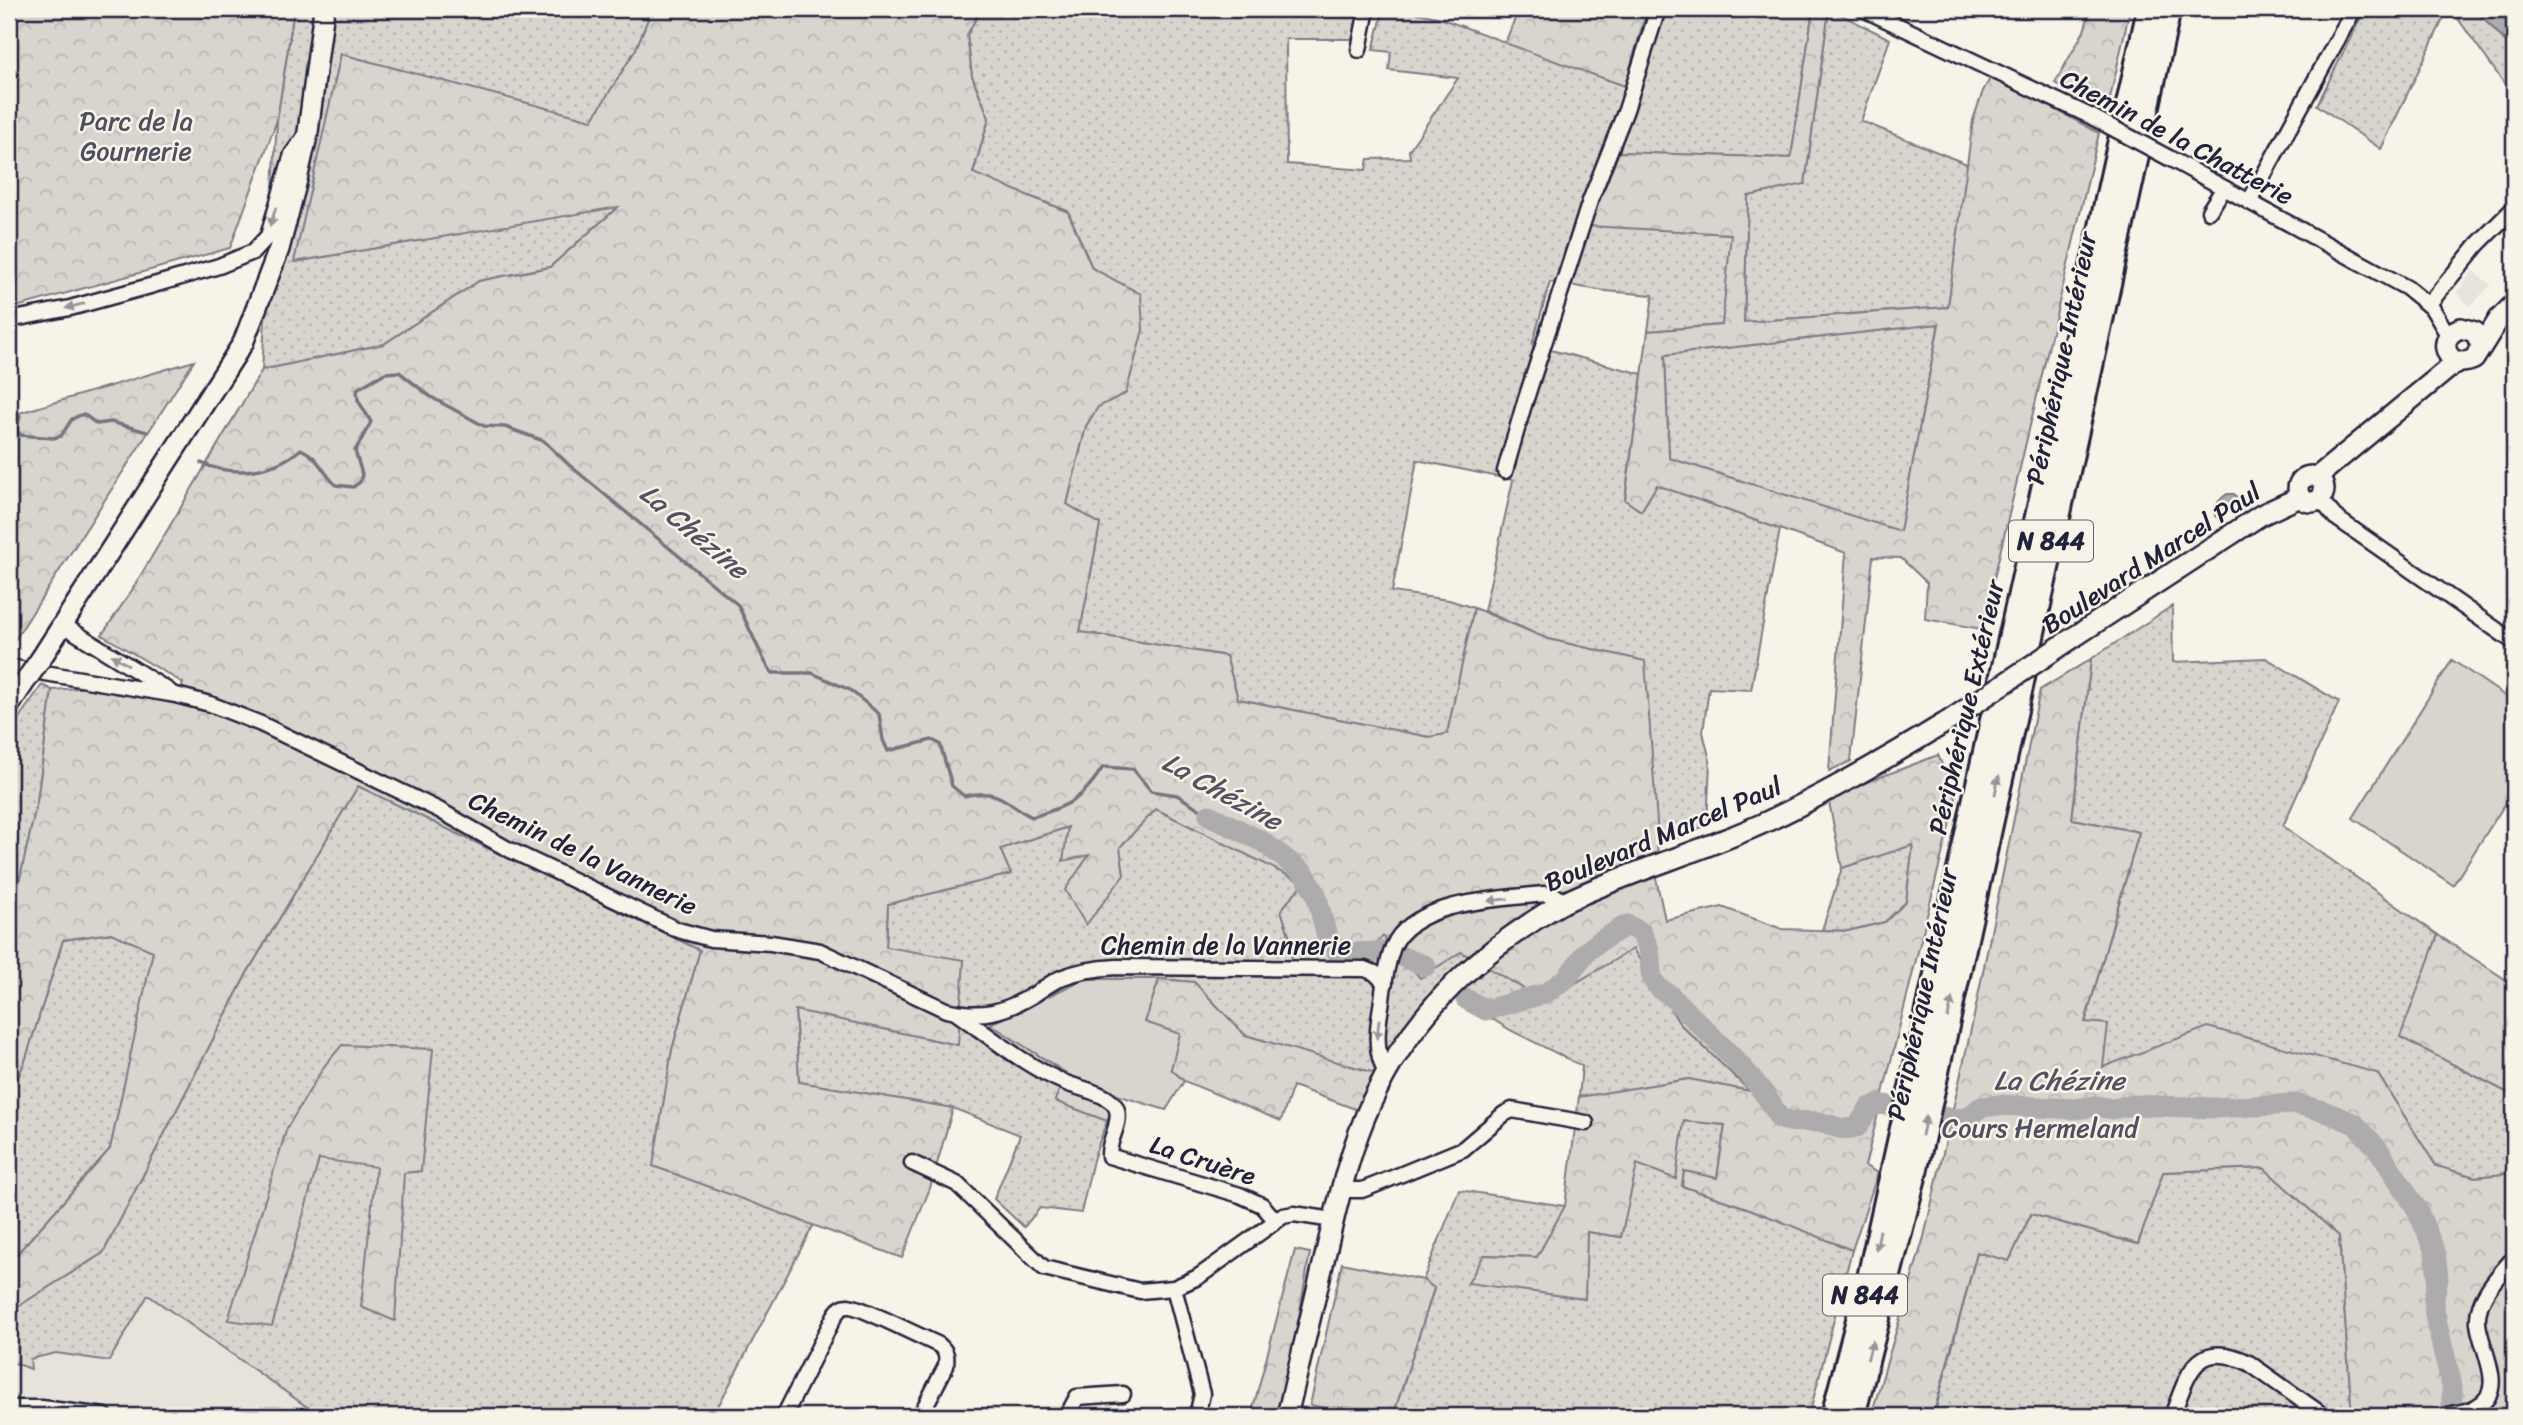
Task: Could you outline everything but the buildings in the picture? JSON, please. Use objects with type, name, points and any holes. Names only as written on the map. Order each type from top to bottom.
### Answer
[{"type":"highway","name":"Périphérique Extérieur","points":[[1925,1071],[2150,9]]},
{"type":"highway","name":"Périphérique Intérieur","points":[[1852,1416],[1925,1071],[2168,9]]},
{"type":"highway","name":"N 844","points":[[1834,1416],[1903,1175]]},
{"type":"street","points":[[9,706],[243,343],[279,249],[308,132],[324,9]]},
{"type":"street","points":[[1359,50],[1367,9]]},
{"type":"street","points":[[1504,471],[1590,201],[1626,110],[1658,9]]},
{"type":"street","name":"Chemin de la Chatterie","points":[[1863,9],[2092,117],[2407,288],[2428,305],[2448,335]]},
{"type":"street","points":[[2249,202],[2354,9]]},
{"type":"street","points":[[9,320],[70,308],[150,286],[219,266],[253,252],[268,236],[292,154],[308,132]]},
{"type":"street","points":[[2209,211],[2224,188]]},
{"type":"street","points":[[2428,305],[2478,244],[2514,208]]},
{"type":"street","points":[[2514,304],[2478,339],[2474,359],[2448,368],[2317,477],[2308,476],[2300,481],[2297,489],[2514,642]]},
{"type":"street","points":[[2459,362],[2451,359],[2446,352],[2448,335],[2461,328],[2478,339]]},
{"type":"street","name":"Boulevard Marcel Paul","points":[[1287,1416],[1333,1220],[1359,1135],[1400,1047],[1455,981],[1488,952],[1542,914],[1563,903],[1768,821],[1875,765],[1953,718],[2261,515],[2310,498]]},
{"type":"street","points":[[63,625],[176,695]]},
{"type":"street","name":"Chemin de la Vannerie","points":[[9,667],[176,695],[210,704],[261,724],[439,810],[506,848],[678,930],[710,939],[771,943],[820,951],[957,1013],[988,1014],[1005,1009],[1060,978],[1098,968],[1365,969],[1376,973],[1385,984]]},
{"type":"street","name":"Chemin de la Vannerie","points":[[1386,1073],[1379,1060],[1377,1040],[1393,946],[1403,931],[1429,913],[1469,903],[1544,894],[1556,896],[1563,903]]},
{"type":"street","name":"La Cruère","points":[[957,1013],[1058,1080],[1111,1099],[1117,1108],[1118,1120],[1108,1146],[1109,1156],[1240,1195],[1262,1205],[1276,1221]]},
{"type":"street","points":[[1341,1190],[1375,1185],[1463,1150],[1512,1110],[1586,1123]]},
{"type":"street","points":[[912,1163],[957,1184],[1044,1268],[1140,1291],[1174,1288],[1198,1277],[1276,1221],[1294,1214],[1333,1220]]},
{"type":"street","points":[[2445,1416],[2477,1407],[2487,1397],[2493,1382],[2478,1322],[2481,1306],[2492,1284],[2514,1260]]},
{"type":"street","points":[[1174,1288],[1202,1394],[1198,1411],[1193,1416]]},
{"type":"street","points":[[785,1416],[835,1315],[840,1308],[847,1306],[873,1315],[945,1350],[946,1366],[920,1416]]},
{"type":"street","points":[[2172,1416],[2190,1368],[2202,1357],[2219,1353],[2236,1356],[2249,1363],[2324,1416]]},
{"type":"street","points":[[1067,1416],[1077,1396],[1123,1394]]},
{"type":"street","points":[[9,1408],[43,1408],[105,1416]]},
{"type":"shaded area","points":[[2475,9],[2514,9],[2514,51]]},
{"type":"shaded area","points":[[2473,271],[2491,285],[2470,306],[2456,293]]},
{"type":"shaded area","points":[[2227,494],[2234,494],[2240,502],[2218,518],[2215,516],[2216,506]]},
{"type":"shaded area","points":[[148,1295],[320,1416],[9,1416],[9,1361],[30,1368],[29,1359],[56,1353],[109,1361]]},
{"type":"green space","name":"Parc de la Gournerie","points":[[9,9],[294,9],[277,120],[230,248],[9,309]]},
{"type":"green space","points":[[294,9],[652,9],[636,49],[593,121],[341,54],[295,262],[619,206],[550,267],[479,281],[384,344],[262,370],[277,120]]},
{"type":"green space","points":[[652,9],[981,9],[967,35],[972,76],[989,118],[973,173],[1068,212],[1092,268],[1141,294],[1143,330],[1126,393],[1098,407],[1086,426],[1067,504],[1100,524],[1080,632],[1226,656],[1238,699],[1429,737],[1447,734],[1474,608],[1548,639],[1645,661],[1658,836],[1656,878],[1665,920],[1722,907],[1782,929],[1848,931],[1885,922],[1906,902],[1913,845],[1842,868],[1828,797],[1938,755],[1956,798],[1865,1166],[1878,1173],[1852,1250],[1750,1209],[1682,1186],[1684,1171],[1717,1178],[1725,1125],[1684,1121],[1676,1179],[1637,1164],[1621,1237],[1587,1232],[1585,1299],[1468,1283],[1484,1255],[1537,1257],[1565,1206],[1579,1097],[1689,1079],[1750,1091],[1680,1024],[1633,949],[1545,1001],[1461,952],[1420,978],[1383,936],[1373,947],[1353,959],[1331,964],[1292,965],[1291,941],[1281,910],[1303,883],[1156,809],[1120,847],[1124,875],[1086,925],[1065,890],[1089,855],[1063,861],[1068,827],[1000,849],[1011,874],[888,904],[886,947],[964,960],[958,1045],[795,1010],[799,1082],[953,1108],[930,1188],[902,1258],[653,1166],[672,1050],[700,950],[358,786],[247,973],[103,1253],[9,1312],[9,1263],[110,1149],[153,951],[111,933],[63,940],[25,1061],[9,1098],[9,927],[37,802],[52,690],[92,687],[177,704],[183,683],[102,635],[132,590],[262,370],[384,344],[479,281],[550,267],[618,207],[294,262],[341,54],[592,120],[636,49]]},
{"type":"green space","points":[[981,9],[1361,9],[1355,39],[1286,39],[1287,164],[1366,170],[1368,159],[1410,158],[1409,150],[1458,78],[1389,70],[1391,52],[1373,50],[1384,9],[1437,17],[1624,86],[1647,9],[1813,9],[1791,158],[1619,152],[1590,225],[1732,234],[1722,325],[1648,331],[1653,295],[1550,282],[1532,345],[1642,374],[1625,499],[1641,511],[1657,485],[1780,529],[1751,690],[1709,688],[1703,732],[1710,761],[1707,825],[1657,846],[1644,661],[1548,639],[1484,611],[1513,480],[1417,460],[1392,592],[1449,600],[1474,608],[1447,734],[1429,737],[1238,699],[1226,656],[1080,632],[1100,524],[1067,504],[1086,426],[1097,407],[1126,393],[1092,268],[1068,211],[973,174],[989,118],[972,76],[967,35]]},
{"type":"green space","points":[[1519,9],[1647,9],[1625,86],[1505,43]]},
{"type":"green space","points":[[1813,9],[1829,9],[1805,184],[1748,196],[1744,322],[1948,307],[1973,120],[1992,75],[2099,133],[1982,629],[1925,619],[1927,583],[1901,558],[1873,557],[1851,761],[1829,771],[1846,553],[1657,485],[1641,511],[1625,500],[1648,331],[1722,325],[1731,234],[1589,226],[1619,152],[1791,158]],"holes":[[[1939,324],[1900,531],[1669,458],[1665,355]]]},
{"type":"green space","points":[[1829,9],[1890,39],[1861,121],[1969,165],[1948,307],[1744,322],[1748,196],[1805,183]]},
{"type":"green space","points":[[2091,9],[2130,9],[2107,112],[2055,83],[2084,31]]},
{"type":"green space","points":[[2365,9],[2448,9],[2381,149],[2317,105]]},
{"type":"green space","points":[[2451,9],[2514,9],[2514,97]]},
{"type":"green space","points":[[1939,323],[1900,532],[1669,458],[1665,355]]},
{"type":"green space","points":[[194,361],[9,649],[9,416]]},
{"type":"green space","points":[[2172,606],[2173,662],[2266,658],[2339,702],[2283,826],[2438,935],[2401,1037],[2514,1096],[2514,1173],[2475,1177],[2436,1166],[2377,1073],[2103,1067],[2085,1023],[2139,832],[2072,819],[2091,659]]},
{"type":"green space","name":"Cours Hermeland","points":[[2091,659],[2072,819],[2139,832],[2085,1022],[2108,1024],[2103,1067],[2208,1027],[2377,1073],[2436,1166],[2475,1177],[2514,1173],[2514,1416],[2352,1416],[2339,1236],[2264,1168],[2163,1172],[2138,1244],[2031,1214],[2009,1261],[1977,1252],[1933,1416],[1871,1416],[1924,1237],[1974,1016],[2040,690]]},
{"type":"green space","points":[[2452,660],[2514,702],[2514,790],[2453,885],[2353,818]]},
{"type":"green space","points":[[42,685],[52,690],[37,802],[9,927],[9,732]]},
{"type":"green space","points":[[358,786],[700,950],[672,1050],[654,1166],[814,1224],[713,1416],[320,1416],[148,1295],[109,1361],[56,1353],[30,1359],[31,1369],[9,1361],[9,1312],[103,1253],[247,973]]},
{"type":"green space","points":[[1156,809],[1304,883],[1281,910],[1291,941],[1382,936],[1461,952],[1545,1001],[1633,948],[1680,1024],[1751,1092],[1689,1079],[1579,1097],[1582,1066],[1510,1030],[1440,986],[1378,1074],[1245,1035],[1194,982],[1159,979],[1029,1049],[1066,1073],[1055,1101],[1107,1121],[1093,1160],[1081,1213],[1040,1208],[1024,1227],[994,1199],[1020,1135],[953,1108],[799,1082],[795,1009],[957,1045],[886,947],[888,904],[1010,874],[1000,849],[1069,827],[1119,847]]},
{"type":"green space","points":[[1913,844],[1906,902],[1885,922],[1848,931],[1822,930],[1842,868]]},
{"type":"green space","points":[[111,933],[154,951],[110,1149],[9,1263],[9,1098],[25,1061],[63,940]]},
{"type":"green space","points":[[2438,935],[2514,985],[2514,1096],[2400,1037]]},
{"type":"green space","points":[[1084,979],[1159,979],[1145,1022],[1180,1034],[1171,1069],[1184,1081],[1166,1110],[1117,1095],[1107,1121],[1055,1101],[1066,1073],[990,1024]]},
{"type":"green space","points":[[1159,979],[1194,982],[1245,1035],[1378,1074],[1358,1110],[1293,1086],[1281,1121],[1184,1081],[1171,1069],[1145,1022]]},
{"type":"green space","points":[[342,1045],[433,1049],[421,1171],[404,1173],[395,1321],[361,1307],[376,1167],[319,1159],[272,1326],[228,1320],[287,1128],[325,1065]]},
{"type":"green space","points":[[1684,1121],[1725,1125],[1717,1178],[1684,1171],[1682,1186],[1750,1209],[1852,1250],[1809,1416],[1393,1416],[1434,1289],[1423,1280],[1459,1190],[1565,1206],[1537,1257],[1484,1255],[1584,1299],[1587,1231],[1621,1237],[1637,1163]]},
{"type":"green space","points":[[2264,1168],[2339,1236],[2352,1416],[1934,1416],[1977,1252],[2009,1260],[2031,1214],[2138,1244],[2163,1172]]},
{"type":"green space","points":[[1295,1250],[1310,1253],[1293,1351],[1278,1416],[1251,1416]]},
{"type":"green space","points":[[1342,1263],[1423,1280],[1434,1288],[1393,1416],[1364,1416],[1310,1405]]},
{"type":"waterway","name":"La Chézine","points":[[201,463],[227,470],[253,470],[278,463],[301,449],[316,461],[336,485],[353,487],[360,482],[362,474],[355,451],[371,422],[358,400],[357,389],[385,373],[399,372],[431,397],[484,426],[505,427],[544,441],[738,605],[772,673],[812,673],[850,690],[879,714],[883,740],[888,751],[932,740],[940,744],[952,786],[964,796],[994,795],[1032,817],[1074,800],[1103,767],[1133,769],[1151,791],[1177,795],[1209,815]]},
{"type":"waterway","name":"La Chézine","points":[[9,407],[20,416],[17,430],[20,435],[53,438],[61,436],[72,419],[83,414],[97,424],[111,422],[147,432]]},
{"type":"waterway","name":"La Chézine","points":[[1209,815],[1263,842],[1304,873],[1316,894],[1326,933],[1338,953],[1385,952]]},
{"type":"waterway","name":"La Chézine","points":[[1466,999],[1486,1010],[1546,993],[1567,978],[1586,952],[1627,925],[1641,932],[1648,947],[1651,974],[1656,984],[1730,1054],[1759,1087],[1779,1118],[1784,1120],[1851,1128],[1857,1127],[1870,1107],[1880,1104],[1953,1119],[1967,1118],[1981,1107],[1999,1105],[2075,1109],[2096,1106],[2112,1109],[2133,1105],[2214,1108],[2295,1104],[2321,1110],[2355,1124],[2378,1149],[2417,1209],[2435,1252],[2438,1278],[2434,1298],[2435,1316],[2452,1386],[2454,1416]]},
{"type":"waterway","name":"La Chézine","points":[[1395,954],[1426,966]]}]
